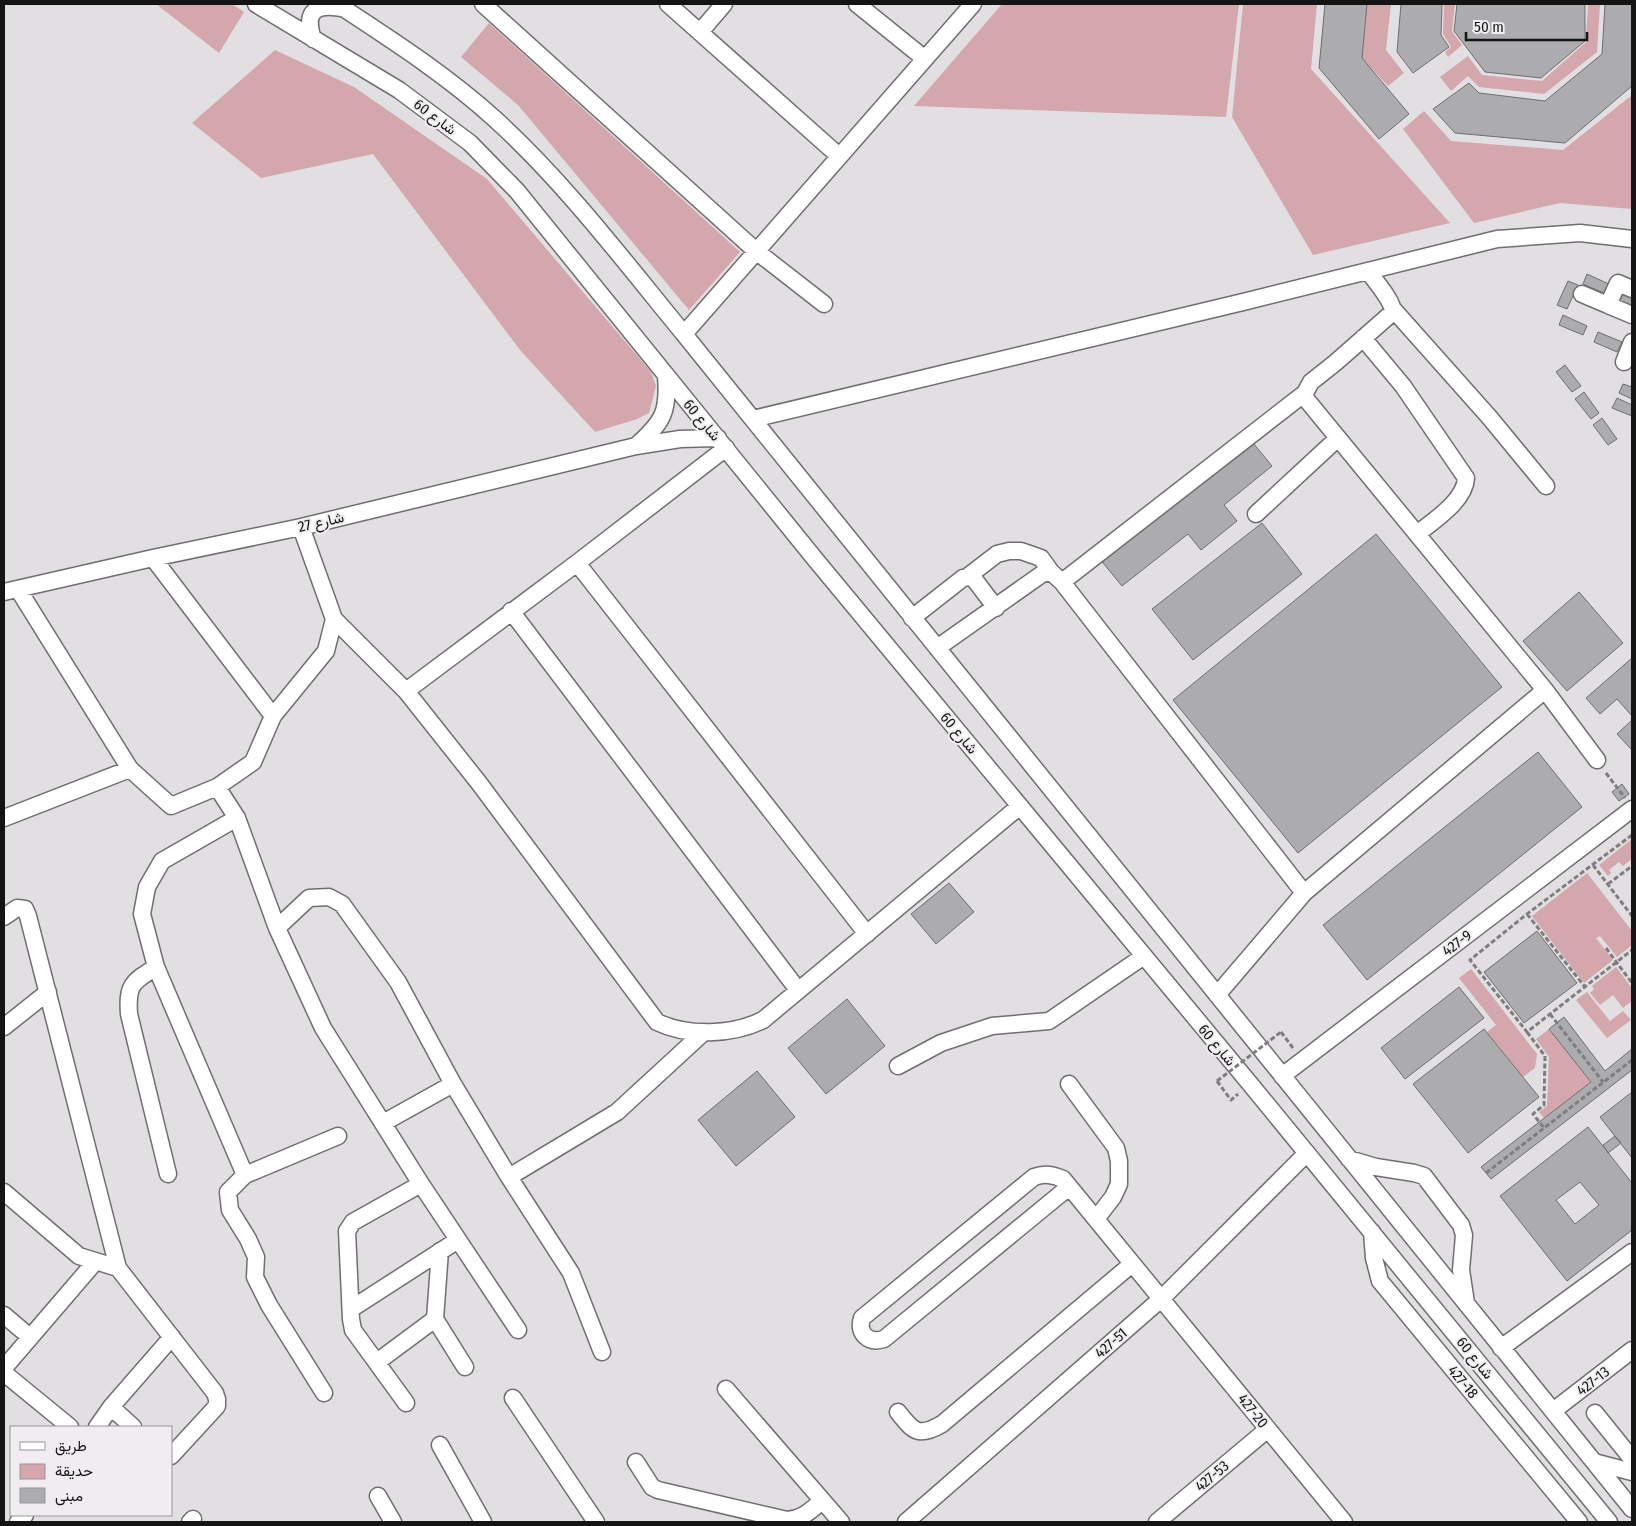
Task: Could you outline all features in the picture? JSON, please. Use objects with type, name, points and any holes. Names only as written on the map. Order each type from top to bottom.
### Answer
[{"type":"street","points":[[257,4],[268,4]]},
{"type":"street","name":"شارع 60","points":[[257,4],[399,90],[470,143],[517,191],[815,560],[1307,1153],[1609,1522]]},
{"type":"street","points":[[483,4],[756,251],[824,304]]},
{"type":"street","points":[[668,4],[840,156]]},
{"type":"street","points":[[700,32],[724,4]]},
{"type":"street","points":[[857,4],[925,59]]},
{"type":"street","points":[[684,334],[973,4]]},
{"type":"street","points":[[313,39],[309,23],[314,12],[320,7],[341,6]]},
{"type":"street","name":"شارع 60","points":[[341,6],[444,77],[496,120],[553,177],[753,419],[1632,1508]]},
{"type":"street","points":[[753,419],[1497,239],[1580,233],[1632,239]]},
{"type":"street","points":[[1368,271],[1393,308],[1490,418],[1546,486]]},
{"type":"street","points":[[1608,305],[1618,283],[1632,289]]},
{"type":"street","points":[[1582,294],[1632,316]]},
{"type":"street","points":[[937,648],[1042,574],[1056,577],[1305,393],[1311,382],[1390,315],[1393,308]]},
{"type":"street","points":[[1364,338],[1403,386],[1466,478],[1466,485],[1452,505],[1417,534]]},
{"type":"street","points":[[1624,362],[1632,342]]},
{"type":"street","name":"شارع 27","points":[[636,446],[654,431],[662,417],[668,398],[666,376]]},
{"type":"street","points":[[1305,393],[1306,399],[1545,690],[1597,760]]},
{"type":"street","points":[[1256,514],[1338,438]]},
{"type":"street","name":"شارع 27","points":[[11,590],[301,526],[636,446],[680,439],[722,443]]},
{"type":"street","points":[[406,690],[577,563],[722,443]]},
{"type":"street","points":[[301,526],[334,619],[406,690],[480,782],[657,1022],[669,1028],[704,1032],[736,1030],[749,1027],[763,1020],[1020,806]]},
{"type":"street","points":[[912,618],[997,554],[1009,551],[1021,552],[1041,558],[1304,893]]},
{"type":"street","points":[[153,558],[273,716]]},
{"type":"street","points":[[577,563],[867,934]]},
{"type":"street","points":[[967,577],[974,579],[996,608]]},
{"type":"street","points":[[11,590],[130,769],[171,806],[217,787],[253,762],[273,716],[326,651],[334,619]]},
{"type":"street","points":[[512,611],[798,990]]},
{"type":"street","points":[[1217,996],[1304,893],[1545,690]]},
{"type":"street","points":[[4,818],[130,769]]},
{"type":"street","points":[[217,787],[237,818],[276,928],[323,1028],[421,1184],[518,1330]]},
{"type":"street","name":"427-9","points":[[1282,1076],[1581,848],[1630,806]]},
{"type":"street","points":[[237,818],[162,861],[147,887],[142,914],[156,967],[245,1175]]},
{"type":"street","points":[[276,928],[309,898],[329,897],[342,904],[398,982],[453,1084],[509,1177],[571,1273],[602,1352]]},
{"type":"street","points":[[4,917],[17,908],[25,909],[28,916],[118,1268],[215,1393],[217,1399],[217,1406],[172,1455]]},
{"type":"street","points":[[898,1066],[941,1043],[992,1026],[1049,1021],[1144,956]]},
{"type":"street","points":[[156,967],[136,979],[131,986],[128,996],[129,1014],[168,1174]]},
{"type":"street","points":[[4,1026],[48,992]]},
{"type":"street","points":[[509,1177],[617,1112],[704,1032]]},
{"type":"street","points":[[383,1124],[453,1084]]},
{"type":"street","points":[[1069,1084],[1116,1148],[1119,1161],[1119,1184],[1113,1197],[1096,1219]]},
{"type":"street","points":[[324,1393],[269,1305],[255,1277],[256,1258],[248,1239],[230,1210],[228,1192],[245,1175],[338,1136]]},
{"type":"street","name":"427-51","points":[[906,1522],[1161,1299],[1307,1153]]},
{"type":"street","points":[[1349,1159],[1424,1176],[1460,1225],[1464,1235],[1461,1270],[1467,1305]]},
{"type":"street","name":"427-20","points":[[1069,1187],[884,1339],[877,1341],[868,1339],[862,1333],[860,1324],[862,1318],[1034,1177],[1042,1174],[1054,1175],[1063,1179],[1344,1522]]},
{"type":"street","points":[[406,1403],[353,1330],[347,1231],[353,1222],[421,1184]]},
{"type":"street","points":[[4,1192],[79,1256],[118,1268]]},
{"type":"street","name":"427-18","points":[[1372,1232],[1374,1258],[1380,1281],[1579,1522]]},
{"type":"street","points":[[351,1309],[458,1240]]},
{"type":"street","points":[[440,1251],[435,1319],[465,1367]]},
{"type":"street","points":[[1502,1348],[1632,1252]]},
{"type":"street","points":[[4,1368],[95,1262]]},
{"type":"street","points":[[898,1412],[912,1429],[919,1432],[930,1430],[942,1424],[1132,1264]]},
{"type":"street","points":[[4,1315],[30,1337]]},
{"type":"street","points":[[376,1362],[435,1319]]},
{"type":"street","points":[[98,1426],[111,1407],[172,1337]]},
{"type":"street","name":"427-13","points":[[1553,1411],[1632,1350]]},
{"type":"street","points":[[4,1373],[69,1426]]},
{"type":"street","points":[[726,1389],[841,1522]]},
{"type":"street","points":[[513,1398],[596,1522]]},
{"type":"street","points":[[111,1407],[132,1426]]},
{"type":"street","points":[[1595,1413],[1632,1460]]},
{"type":"street","name":"427-53","points":[[1157,1522],[1268,1429]]},
{"type":"street","points":[[440,1445],[483,1522]]},
{"type":"street","points":[[636,1462],[652,1487],[658,1490],[788,1520],[805,1515],[822,1501]]},
{"type":"street","points":[[1594,1462],[1632,1472]]},
{"type":"street","points":[[378,1496],[393,1522]]},
{"type":"path","points":[[1597,760],[1630,806]]},
{"type":"path","points":[[1544,1128],[1533,1114],[1544,1105],[1545,1056],[1470,960],[1527,914],[1632,835]]},
{"type":"path","points":[[1581,848],[1632,916]]},
{"type":"path","points":[[1608,884],[1632,866]]},
{"type":"path","points":[[1527,914],[1585,987]]},
{"type":"path","points":[[1606,948],[1632,983]]},
{"type":"path","points":[[1527,1032],[1632,950]]},
{"type":"path","points":[[1550,1014],[1603,1082]]},
{"type":"path","points":[[1231,1100],[1217,1081],[1281,1032],[1297,1052]]},
{"type":"path","points":[[1486,1173],[1632,1060]]},
{"type":"green space","points":[[156,4],[232,4],[244,12],[219,53]]},
{"type":"green space","points":[[1002,4],[1239,4],[1226,117],[914,106]]},
{"type":"green space","points":[[1243,4],[1317,4],[1311,69],[1450,223],[1313,255],[1232,117]]},
{"type":"green space","points":[[1367,4],[1391,4],[1386,50],[1404,73],[1388,86],[1362,58]]},
{"type":"green space","points":[[1444,4],[1455,4],[1452,31],[1462,45],[1448,57],[1445,52],[1451,47],[1443,34]]},
{"type":"green space","points":[[1588,4],[1600,4],[1597,52],[1544,94],[1479,87],[1468,76],[1451,91],[1440,77],[1468,56],[1482,75],[1542,81],[1586,42]]},
{"type":"green space","points":[[489,23],[740,252],[689,310],[518,105],[461,57]]},
{"type":"green space","points":[[275,50],[354,87],[487,179],[651,372],[656,386],[649,413],[637,419],[595,432],[520,350],[373,154],[261,178],[192,123]]},
{"type":"green space","points":[[1632,95],[1632,209],[1560,203],[1474,223],[1403,129],[1424,111],[1451,141],[1563,150]]},
{"type":"green space","points":[[1632,839],[1632,859],[1623,866],[1619,862],[1609,870],[1611,873],[1608,876],[1599,865]]},
{"type":"green space","points":[[1587,873],[1632,931],[1632,945],[1617,957],[1600,936],[1596,938],[1613,960],[1584,983],[1532,916]]},
{"type":"green space","points":[[1616,967],[1632,988],[1632,1001],[1623,1008],[1613,995],[1600,1005],[1590,993],[1594,989],[1592,986]]},
{"type":"green space","points":[[1471,969],[1537,1054],[1535,1068],[1523,1077],[1487,1032],[1496,1025],[1459,978]]},
{"type":"green space","points":[[1587,992],[1610,1021],[1623,1011],[1631,1020],[1607,1038],[1576,1000]]},
{"type":"green space","points":[[1549,1029],[1591,1082],[1544,1118],[1539,1112],[1547,1106],[1549,1057],[1536,1039]]},
{"type":"building","points":[[1325,4],[1367,4],[1362,58],[1409,114],[1379,139],[1319,68]]},
{"type":"building","points":[[1401,4],[1442,4],[1441,35],[1449,47],[1413,73],[1397,52]]},
{"type":"building","points":[[1457,4],[1585,4],[1585,41],[1541,78],[1485,72],[1454,31]]},
{"type":"building","points":[[1605,4],[1632,4],[1632,86],[1565,143],[1455,133],[1433,109],[1469,83],[1479,93],[1545,101],[1602,54]]},
{"type":"building","points":[[1587,274],[1611,285],[1606,294],[1583,284]]},
{"type":"building","points":[[1568,281],[1578,285],[1567,309],[1557,305]]},
{"type":"building","points":[[1622,291],[1632,295],[1632,307],[1618,301]]},
{"type":"building","points":[[1563,315],[1587,326],[1583,335],[1559,325]]},
{"type":"building","points":[[1598,332],[1622,342],[1617,352],[1594,342]]},
{"type":"building","points":[[1565,365],[1581,386],[1572,392],[1556,372]]},
{"type":"building","points":[[1623,384],[1632,387],[1632,399],[1619,393]]},
{"type":"building","points":[[1584,392],[1599,413],[1591,419],[1575,399]]},
{"type":"building","points":[[1617,398],[1632,405],[1632,416],[1612,408]]},
{"type":"building","points":[[1602,418],[1617,439],[1608,445],[1593,425]]},
{"type":"building","points":[[1249,438],[1272,466],[1224,505],[1237,521],[1201,550],[1188,534],[1122,586],[1099,558]]},
{"type":"building","points":[[1262,523],[1302,574],[1193,660],[1152,609]]},
{"type":"building","points":[[1376,534],[1502,687],[1298,853],[1173,700]]},
{"type":"building","points":[[1579,592],[1623,643],[1567,691],[1523,641]]},
{"type":"building","points":[[1632,658],[1632,716],[1617,699],[1600,714],[1586,698]]},
{"type":"building","points":[[1632,720],[1632,748],[1631,749],[1617,734]]},
{"type":"building","points":[[1538,752],[1582,807],[1367,980],[1323,925]]},
{"type":"building","points":[[1622,784],[1629,794],[1619,801],[1612,792]]},
{"type":"building","points":[[949,883],[974,912],[936,944],[911,914]]},
{"type":"building","points":[[1537,931],[1577,983],[1524,1023],[1484,972]]},
{"type":"building","points":[[1459,987],[1484,1018],[1405,1079],[1381,1048]]},
{"type":"building","points":[[847,999],[885,1046],[826,1094],[788,1048]]},
{"type":"building","points":[[1564,1017],[1605,1071],[1632,1049],[1632,1070],[1491,1179],[1481,1167],[1591,1082],[1549,1029]]},
{"type":"building","points":[[1484,1029],[1539,1097],[1468,1153],[1413,1084]]},
{"type":"building","points":[[757,1071],[795,1117],[736,1166],[698,1120]]},
{"type":"building","points":[[1632,1092],[1632,1158],[1600,1117]]},
{"type":"building","points":[[1588,1127],[1632,1183],[1632,1230],[1567,1281],[1500,1196]],"holes":[[[1580,1182],[1599,1205],[1575,1224],[1556,1200]]]},
{"type":"building","points":[[1615,1136],[1621,1143],[1608,1153],[1603,1145]]}]
